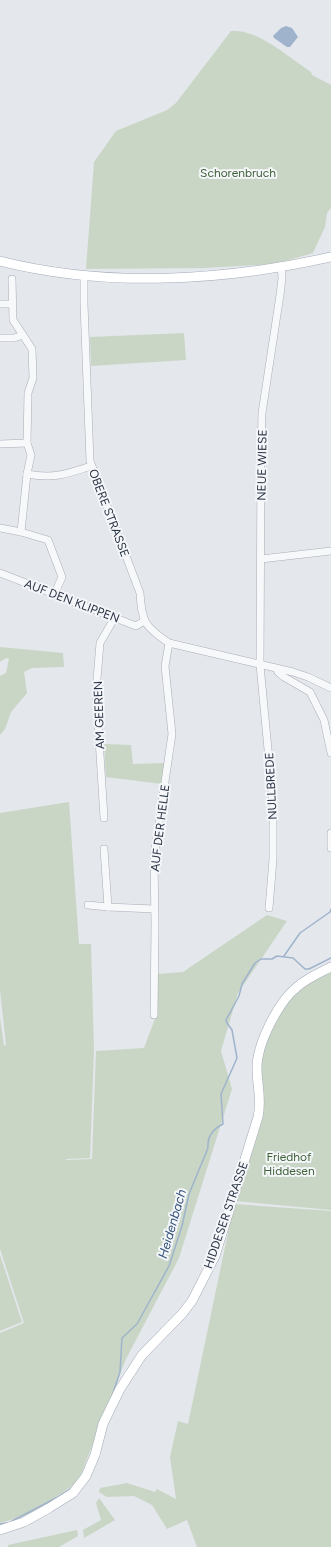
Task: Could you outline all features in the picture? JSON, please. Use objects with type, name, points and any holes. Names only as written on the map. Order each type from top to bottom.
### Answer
[{"type":"main road","points":[[0,261],[58,272],[84,275],[159,278],[220,274],[281,266],[331,257]]},
{"type":"main road","name":"HIDDESER STRASSE","points":[[0,1530],[10,1528],[38,1515],[73,1493],[79,1486],[91,1466],[103,1424],[120,1389],[142,1355],[182,1314],[192,1301],[215,1256],[258,1117],[261,1104],[257,1068],[260,1047],[264,1035],[279,1008],[295,988],[315,974],[331,967]]},
{"type":"street","name":"NEUE WIESE","points":[[260,665],[262,413],[280,295],[282,278],[281,266]]},
{"type":"street","name":"OBERE STRASSE","points":[[84,275],[89,450],[91,466],[140,592],[144,621]]},
{"type":"street","points":[[12,279],[13,320],[32,349],[33,378],[28,393],[27,443],[31,454],[20,532]]},
{"type":"street","points":[[0,304],[12,304]]},
{"type":"street","points":[[0,338],[14,338],[22,335]]},
{"type":"street","points":[[0,444],[27,443]]},
{"type":"street","points":[[27,474],[42,477],[54,477],[66,475],[91,466]]},
{"type":"street","points":[[0,528],[48,540],[62,577],[54,594]]},
{"type":"street","points":[[261,559],[331,551]]},
{"type":"street","name":"AUF DEN KLIPPEN","points":[[0,573],[136,626],[144,621]]},
{"type":"street","name":"AM GEEREN","points":[[104,818],[96,691],[100,643],[115,617]]},
{"type":"street","points":[[144,621],[151,631],[169,643],[308,677],[331,688]]},
{"type":"street","name":"AUF DER HELLE","points":[[154,1015],[154,857],[172,734],[165,666],[169,643]]},
{"type":"street","name":"NULLBREDE","points":[[260,665],[273,802],[273,859],[269,908]]},
{"type":"street","points":[[277,669],[278,672],[284,677],[310,692],[324,720],[331,753]]},
{"type":"street","points":[[331,833],[331,848]]},
{"type":"street","points":[[104,849],[108,908]]},
{"type":"street","points":[[88,905],[108,908],[154,909]]},
{"type":"green space","name":"Schorenbruch","points":[[231,31],[245,32],[262,39],[311,72],[312,75],[331,85],[331,208],[327,213],[325,227],[313,253],[275,264],[204,268],[86,269],[94,162],[116,131],[167,110],[176,103]]},
{"type":"green space","points":[[184,333],[186,360],[91,366],[90,337]]},
{"type":"green space","points":[[0,647],[63,653],[64,667],[32,668],[24,672],[27,693],[11,712],[5,729],[0,735],[0,676],[6,673],[9,659],[6,658],[0,662]]},
{"type":"green space","points":[[104,744],[131,745],[133,764],[165,763],[162,784],[106,777]]},
{"type":"green space","points":[[69,802],[79,944],[91,944],[94,1050],[90,1158],[66,1160],[92,1159],[96,1051],[144,1048],[156,1016],[158,974],[183,972],[267,915],[287,921],[238,993],[221,1051],[232,1089],[179,1258],[126,1359],[78,1482],[31,1514],[0,1523],[0,1333],[24,1323],[0,1249],[0,1017],[4,1046],[6,1045],[0,990],[0,813]]},
{"type":"green space","name":"Friedhof Hiddesen","points":[[331,970],[331,1210],[236,1201],[263,1104],[260,1067],[263,1047],[289,997],[306,982]]},
{"type":"green space","points":[[234,1204],[331,1211],[331,1547],[197,1547],[187,1520],[167,1529],[152,1505],[134,1496],[107,1497],[99,1492],[100,1488],[127,1483],[155,1492],[157,1489],[176,1499],[170,1457],[178,1421],[188,1424]]},
{"type":"green space","points":[[0,1255],[22,1322],[0,1331]]},
{"type":"green space","points":[[99,1498],[115,1520],[84,1538],[83,1530],[101,1520],[96,1503]]},
{"type":"green space","points":[[77,1530],[78,1536],[59,1547],[8,1547],[8,1545]]},
{"type":"water","points":[[286,26],[292,28],[298,37],[290,47],[287,47],[273,36],[281,28]]},
{"type":"waterway","points":[[284,956],[300,933],[330,912],[331,909]]},
{"type":"waterway","name":"Heidenbach","points":[[112,1396],[120,1372],[122,1338],[137,1324],[169,1266],[182,1226],[189,1194],[208,1148],[211,1133],[223,1124],[221,1094],[237,1058],[232,1030],[226,1020],[239,996],[242,984],[255,963],[261,959],[272,959],[277,956],[293,958],[305,969],[309,969],[331,958]]},
{"type":"waterway","name":"Heidenbach","points":[[12,1521],[72,1488]]},
{"type":"waterway","name":"Heidenbach","points":[[0,1524],[7,1523]]}]
